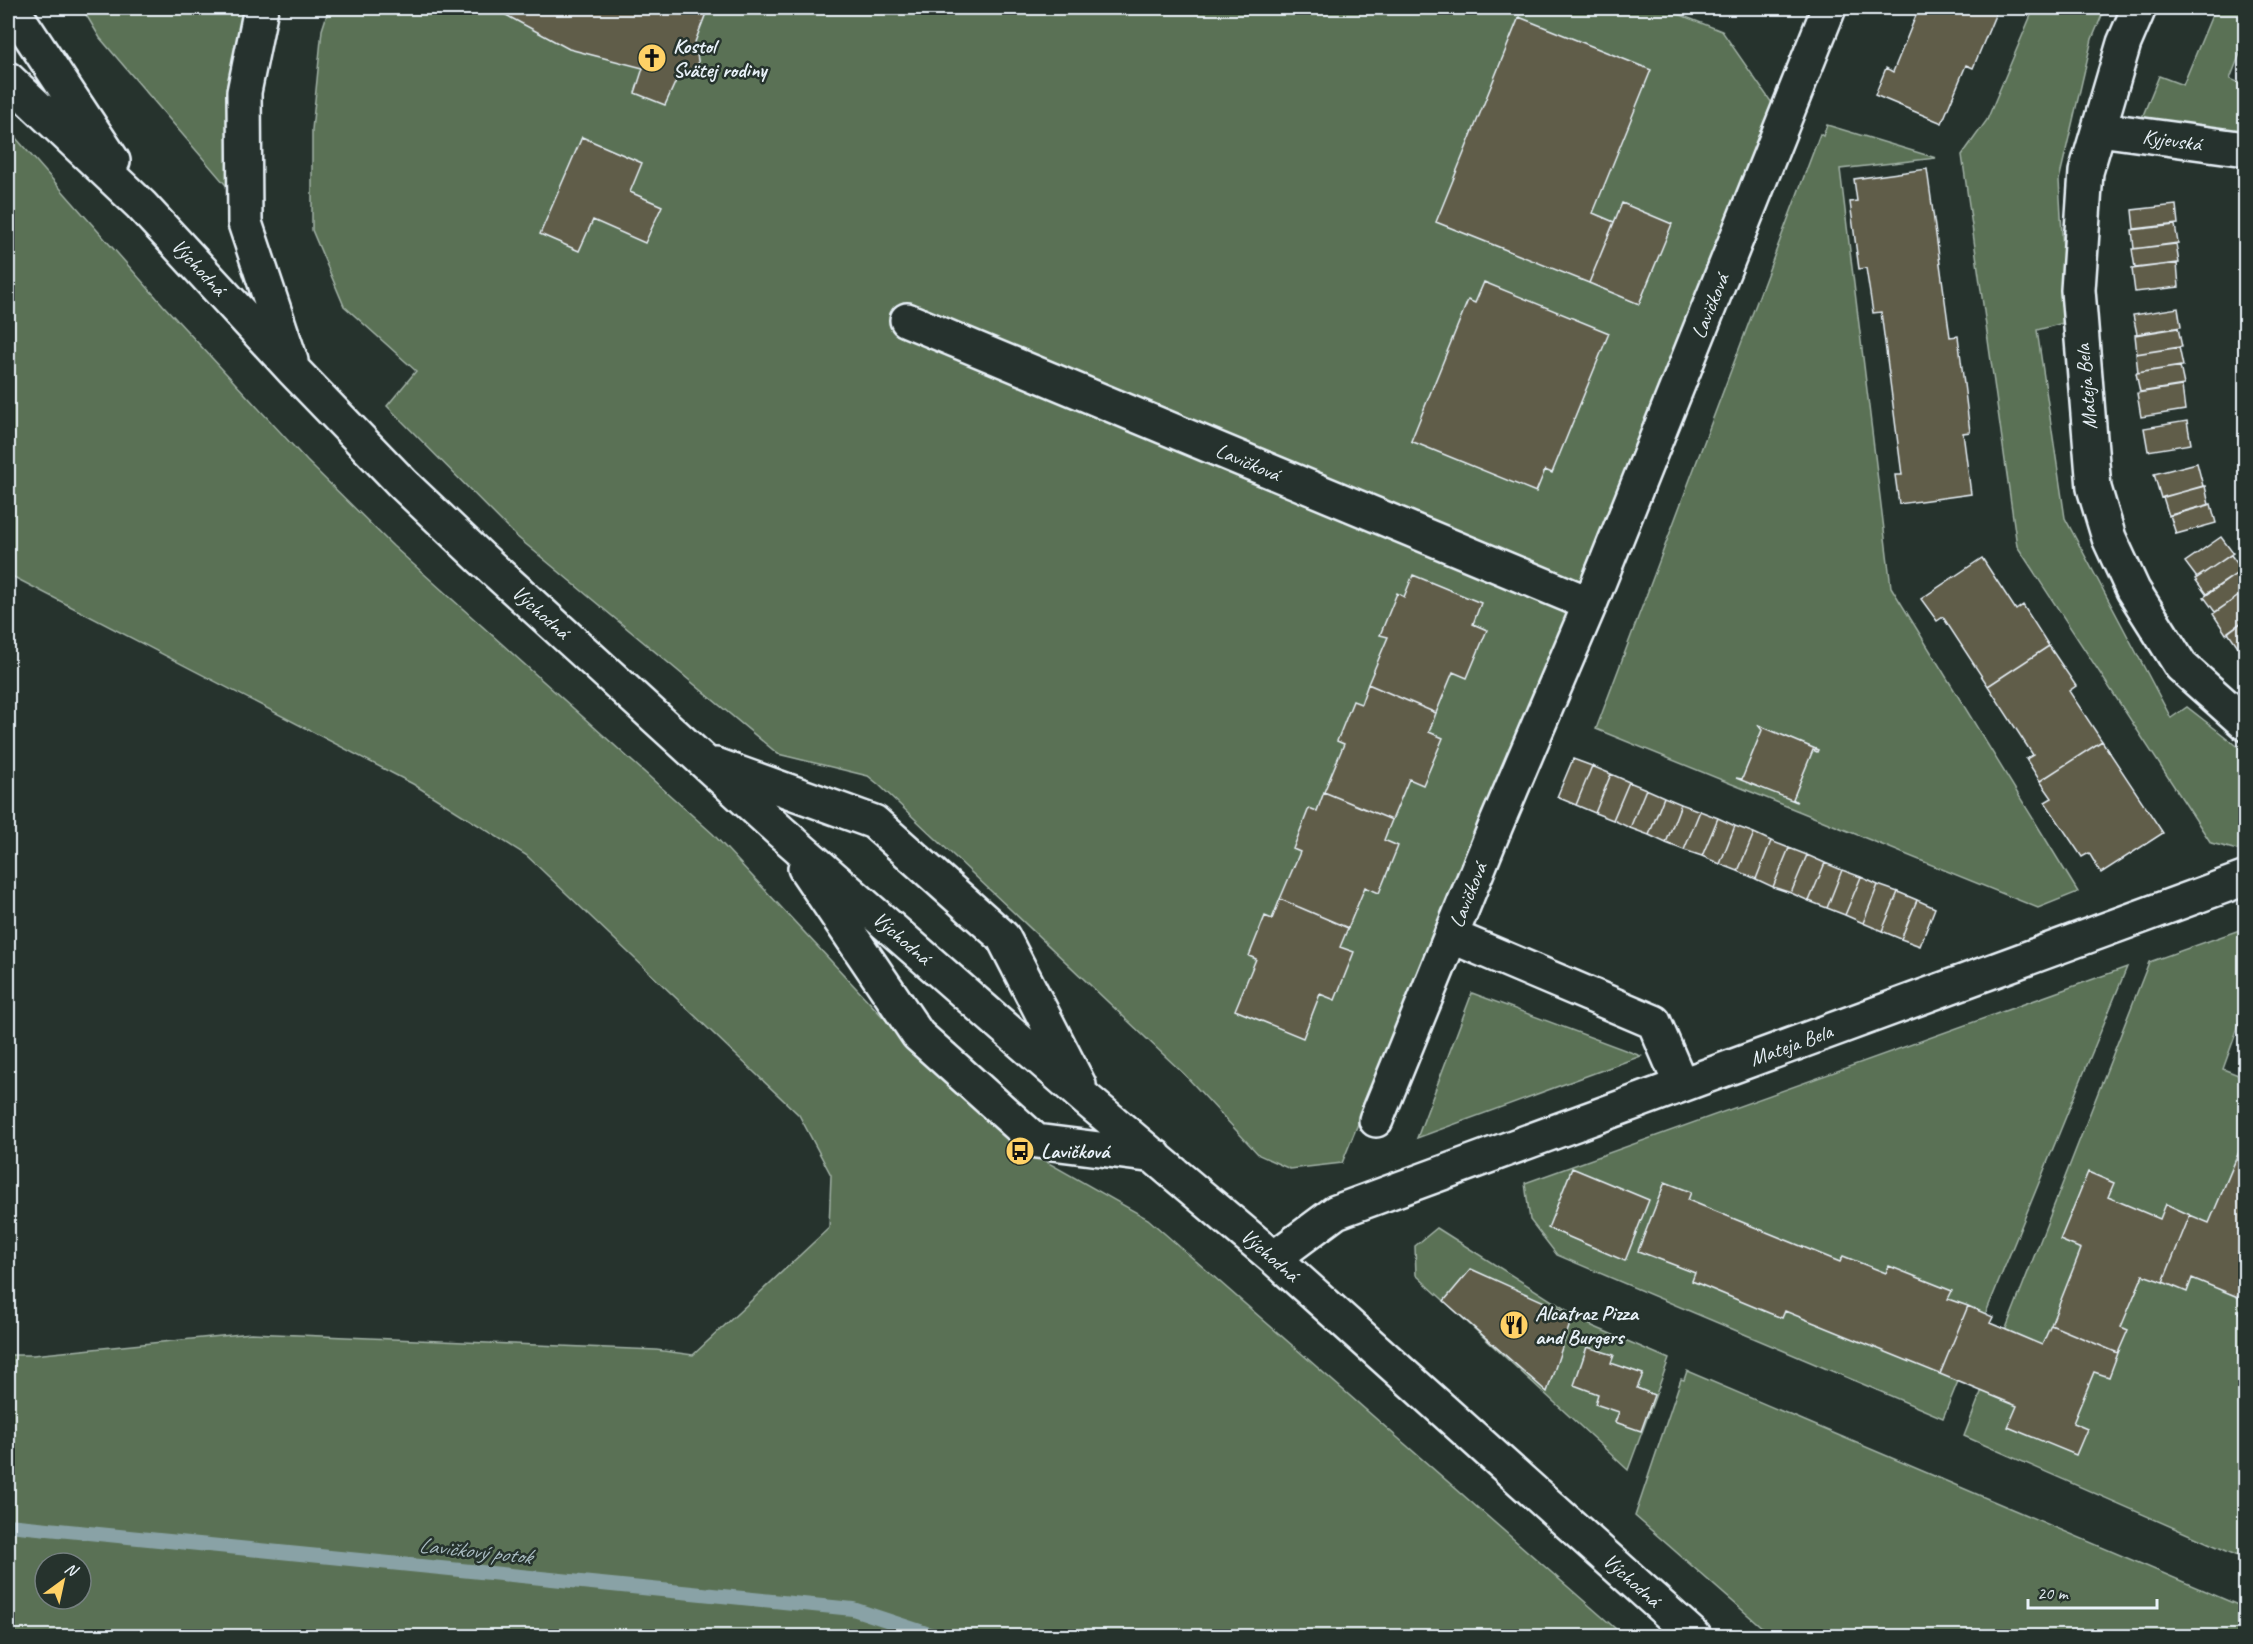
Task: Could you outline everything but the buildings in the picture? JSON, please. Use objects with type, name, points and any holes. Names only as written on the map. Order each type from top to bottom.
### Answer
[{"type":"street","name":"Východná","points":[[12,8],[141,205]]},
{"type":"street","points":[[261,8],[244,93],[245,222],[294,371]]},
{"type":"street","name":"Lavičková","points":[[1376,1120],[1590,604],[1829,8]]},
{"type":"street","name":"Mateja Bela","points":[[2139,8],[2124,43],[2086,172],[2078,290],[2094,488],[2109,538],[2133,590],[2181,666],[2246,724]]},
{"type":"street","name":"Východná","points":[[8,79],[141,205],[294,371],[410,490],[781,832],[1086,1100],[1274,1258],[1694,1636]]},
{"type":"street","name":"Kyjevská","points":[[2098,129],[2246,149]]},
{"type":"street","name":"Lavičková","points":[[907,320],[1590,604]]},
{"type":"street","points":[[703,760],[874,822],[1004,937],[1086,1100]]},
{"type":"street","points":[[781,832],[918,1035],[1036,1141],[1155,1156]]},
{"type":"street","name":"Mateja Bela","points":[[1274,1258],[1336,1212],[2246,878]]},
{"type":"street","points":[[1451,936],[1654,1022],[1681,1085]]},
{"type":"green space","points":[[82,8],[246,8],[227,93],[230,190],[100,38]]},
{"type":"green space","points":[[329,8],[1663,8],[1722,31],[1774,106],[1342,1163],[1290,1169],[1259,1155],[1184,1074],[878,784],[868,776],[778,754],[516,536],[387,406],[416,371],[344,306],[312,230],[312,130],[322,30]]},
{"type":"green space","points":[[2034,8],[2105,8],[2092,39],[2059,180],[2067,322],[2037,330],[2065,518],[2171,718],[2187,707],[2245,752],[2245,852],[2211,843],[2017,546],[1962,155],[1987,120]]},
{"type":"green space","points":[[2215,8],[2245,8],[2245,41],[2230,79],[2245,85],[2245,133],[2139,125],[2159,76],[2183,85]]},
{"type":"green space","points":[[1827,125],[1936,158],[1840,169],[1891,587],[2078,892],[2038,908],[1596,729],[1820,134],[1823,136]]},
{"type":"green space","points":[[8,129],[163,305],[307,461],[393,546],[713,834],[909,1045],[1029,1152],[1148,1219],[1624,1636],[8,1636],[8,1355],[33,1355],[251,1333],[656,1350],[693,1355],[829,1228],[831,1175],[799,1115],[526,855],[413,784],[8,574]]},
{"type":"green space","points":[[2245,928],[2245,1008],[2223,1069],[2246,1078],[2245,1559],[1964,1436],[2149,962]]},
{"type":"green space","points":[[2127,967],[1943,1418],[1557,1255],[1530,1220],[1525,1183]]},
{"type":"green space","points":[[1472,993],[1641,1056],[1417,1138]]},
{"type":"green space","points":[[1437,1228],[1590,1325],[1669,1359],[1628,1470],[1416,1275],[1415,1246]]},
{"type":"green space","points":[[1687,1371],[2245,1608],[2243,1636],[1772,1636],[1635,1516],[1681,1379],[1684,1380]]},
{"type":"waterway","name":"Lavičkový potok","points":[[8,1525],[853,1609],[935,1636]]},
{"type":"place","name":"Kostol Svätej rodiny","points":[[652,58]]},
{"type":"place","name":"Lavičková","points":[[1020,1151]]},
{"type":"place","name":"Alcatraz Pizza and Burgers","points":[[1514,1325]]}]
